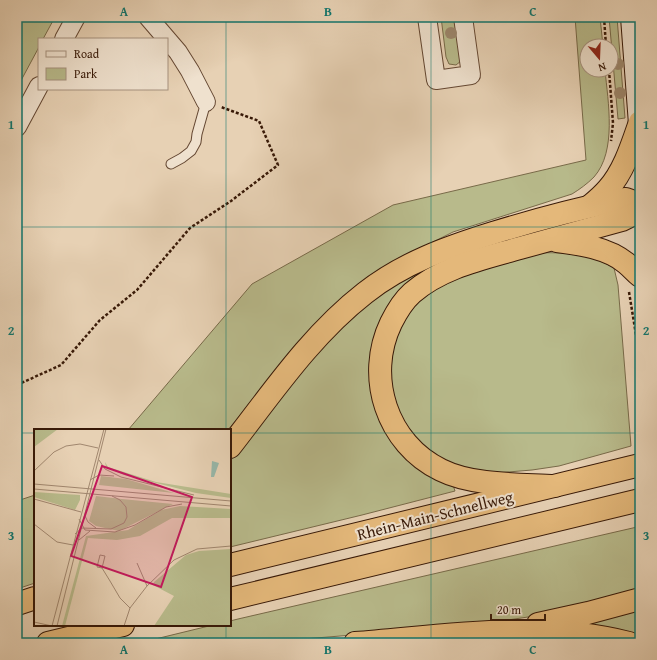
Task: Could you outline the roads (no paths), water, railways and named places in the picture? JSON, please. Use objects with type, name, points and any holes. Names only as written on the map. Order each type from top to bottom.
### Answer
[{"type":"highway","points":[[590,206],[608,189],[617,177],[640,123]]},
{"type":"highway","points":[[231,446],[309,346],[366,292],[395,272],[425,257],[457,244],[522,224],[619,200],[626,199],[640,204]]},
{"type":"highway","points":[[555,486],[471,480],[441,470],[422,458],[405,442],[392,423],[384,402],[380,378],[381,355],[386,333],[397,312],[411,294],[433,279],[459,266],[622,220],[640,211]]},
{"type":"highway","points":[[548,241],[580,244],[608,253],[625,262],[634,281]]},
{"type":"highway","name":"Rhein-Main-Schnellweg","points":[[231,565],[640,465]]},
{"type":"highway","name":"Rhein-Main-Schnellweg","points":[[231,599],[640,500]]},
{"type":"highway","points":[[17,604],[34,598]]},
{"type":"highway","points":[[506,631],[588,613],[640,599]]},
{"type":"highway","points":[[17,616],[34,612]]},
{"type":"highway","points":[[48,643],[119,626]]},
{"type":"highway","points":[[355,643],[506,631],[566,633],[606,637],[629,643]]},
{"type":"main road","points":[[632,17],[640,123]]},
{"type":"street","points":[[65,38],[76,17]]},
{"type":"street","points":[[148,17],[166,38]]},
{"type":"street","points":[[427,17],[436,80],[471,75],[463,17]]},
{"type":"street","points":[[168,40],[178,52],[190,71],[206,102]]},
{"type":"street","points":[[17,127],[38,88]]},
{"type":"lane","points":[[171,164],[191,151],[196,142],[206,102]]}]
